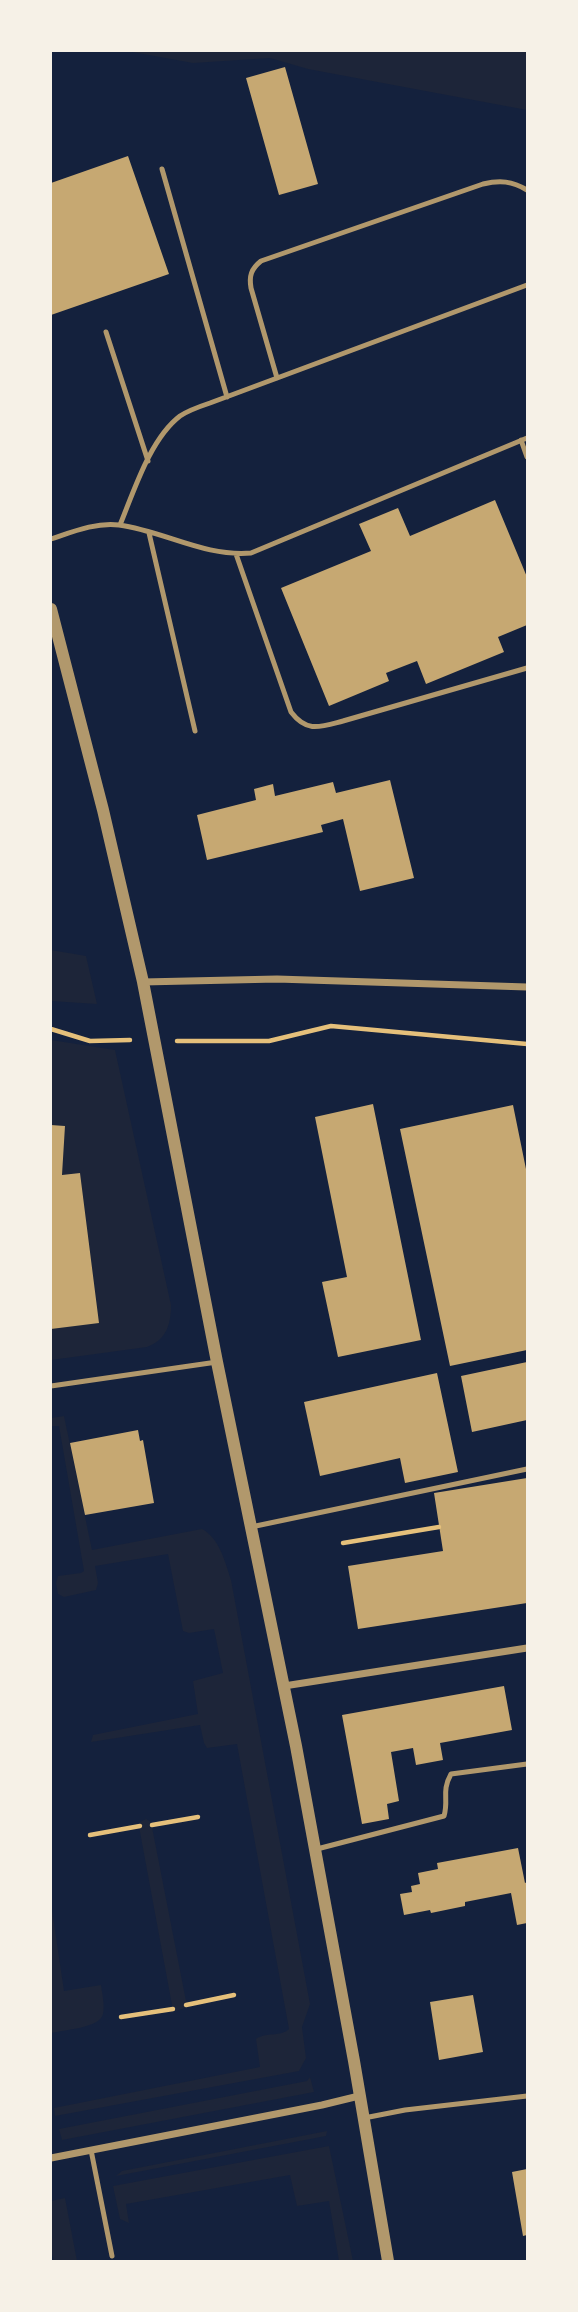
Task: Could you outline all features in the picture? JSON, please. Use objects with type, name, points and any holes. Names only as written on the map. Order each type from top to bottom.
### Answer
[{"type":"street","points":[[51,609],[54,636],[103,810],[143,982],[284,1686],[388,2261]]},
{"type":"street","points":[[143,982],[277,979],[527,986]]},
{"type":"street","points":[[284,1686],[527,1647]]},
{"type":"street","points":[[51,2158],[359,2096]]},
{"type":"lane","points":[[162,169],[227,397]]},
{"type":"lane","points":[[277,378],[251,288],[253,267],[261,261],[482,184],[509,181],[527,190]]},
{"type":"lane","points":[[120,525],[148,460],[163,434],[180,416],[527,285]]},
{"type":"lane","points":[[106,332],[148,460]]},
{"type":"lane","points":[[51,539],[91,527],[120,525],[225,554],[251,553],[524,439],[527,457]]},
{"type":"lane","points":[[149,533],[195,731]]},
{"type":"lane","points":[[236,554],[291,712],[307,727],[320,727],[527,668]]},
{"type":"lane","points":[[51,1386],[217,1362]]},
{"type":"lane","points":[[251,1527],[527,1469]]},
{"type":"lane","points":[[315,1850],[444,1816],[444,1792],[452,1774],[527,1763]]},
{"type":"lane","points":[[364,2118],[405,2110],[527,2096]]},
{"type":"lane","points":[[91,2150],[111,2256]]},
{"type":"path","points":[[51,1029],[90,1041],[268,1041],[331,1026],[527,1044]]},
{"type":"path","points":[[343,1543],[439,1527]]},
{"type":"path","points":[[152,1825],[198,1816]]},
{"type":"path","points":[[89,1835],[140,1826]]},
{"type":"path","points":[[186,2005],[234,1995]]},
{"type":"path","points":[[121,2017],[173,2009]]},
{"type":"shaded area","points":[[127,51],[527,51],[527,110],[308,69],[270,58],[193,63]]},
{"type":"shaded area","points":[[51,950],[86,956],[97,1004],[51,1001]]},
{"type":"shaded area","points":[[51,1040],[115,1050],[171,1305],[166,1331],[159,1340],[147,1347],[51,1360],[51,1329],[99,1322],[80,1173],[62,1175],[65,1126],[51,1125]]},
{"type":"shaded area","points":[[64,1416],[92,1550],[202,1529],[213,1538],[224,1558],[231,1580],[310,2004],[302,2027],[306,2058],[299,2071],[55,2116],[54,2108],[260,2067],[256,2039],[289,2029],[237,1744],[207,1748],[200,1725],[91,1742],[93,1735],[198,1714],[193,1681],[223,1673],[214,1629],[189,1633],[183,1631],[168,1554],[95,1566],[98,1583],[96,1590],[64,1597],[58,1594],[58,1576],[84,1571],[59,1426],[51,1426],[51,1418]]},
{"type":"shaded area","points":[[146,1819],[151,1822],[186,2001],[185,2008],[176,2011],[172,2005],[140,1832],[140,1822]]},
{"type":"shaded area","points":[[51,1903],[64,1991],[101,1985],[104,2007],[100,2019],[95,2022],[81,2028],[51,2033]]},
{"type":"shaded area","points":[[310,2077],[314,2092],[62,2140],[59,2129],[307,2081]]},
{"type":"shaded area","points":[[327,2131],[326,2136],[116,2176],[122,2171]]},
{"type":"shaded area","points":[[329,2146],[353,2261],[339,2261],[329,2201],[297,2206],[290,2175],[126,2204],[129,2223],[120,2219],[113,2186]]},
{"type":"shaded area","points":[[65,2198],[77,2261],[54,2261],[51,2251],[51,2201]]},
{"type":"building","points":[[285,67],[318,184],[279,195],[246,78]]},
{"type":"building","points":[[128,156],[169,274],[51,315],[51,183]]},
{"type":"building","points":[[495,500],[527,577],[527,625],[498,637],[504,652],[426,684],[417,661],[386,673],[389,681],[329,706],[281,588],[371,551],[359,524],[398,508],[410,536]]},
{"type":"building","points":[[390,780],[414,878],[360,891],[343,819],[321,825],[323,832],[207,860],[197,815],[256,800],[254,789],[273,784],[275,796],[333,782],[336,793]]},
{"type":"building","points":[[373,1104],[421,1340],[338,1357],[322,1282],[347,1277],[315,1117]]},
{"type":"building","points":[[513,1105],[527,1174],[527,1350],[450,1366],[400,1129]]},
{"type":"building","points":[[51,1125],[65,1126],[62,1175],[80,1173],[99,1323],[51,1329]]},
{"type":"building","points":[[527,1362],[527,1420],[472,1432],[461,1376]]},
{"type":"building","points":[[437,1373],[458,1472],[405,1483],[400,1458],[320,1476],[304,1402]]},
{"type":"building","points":[[138,1430],[140,1441],[143,1440],[154,1503],[85,1515],[70,1443]]},
{"type":"building","points":[[527,1478],[527,1603],[358,1629],[348,1566],[443,1551],[434,1493]]},
{"type":"building","points":[[504,1686],[512,1730],[440,1743],[443,1760],[416,1765],[413,1748],[391,1752],[399,1801],[387,1804],[389,1819],[362,1824],[342,1715]]},
{"type":"building","points":[[518,1848],[525,1883],[527,1882],[527,1923],[517,1925],[511,1893],[465,1902],[465,1906],[431,1913],[430,1910],[404,1915],[400,1894],[412,1892],[411,1886],[420,1884],[418,1873],[438,1869],[437,1863]]},
{"type":"building","points":[[473,1995],[483,2052],[439,2060],[430,2002]]},
{"type":"building","points":[[527,2169],[527,2235],[523,2236],[512,2172]]}]
